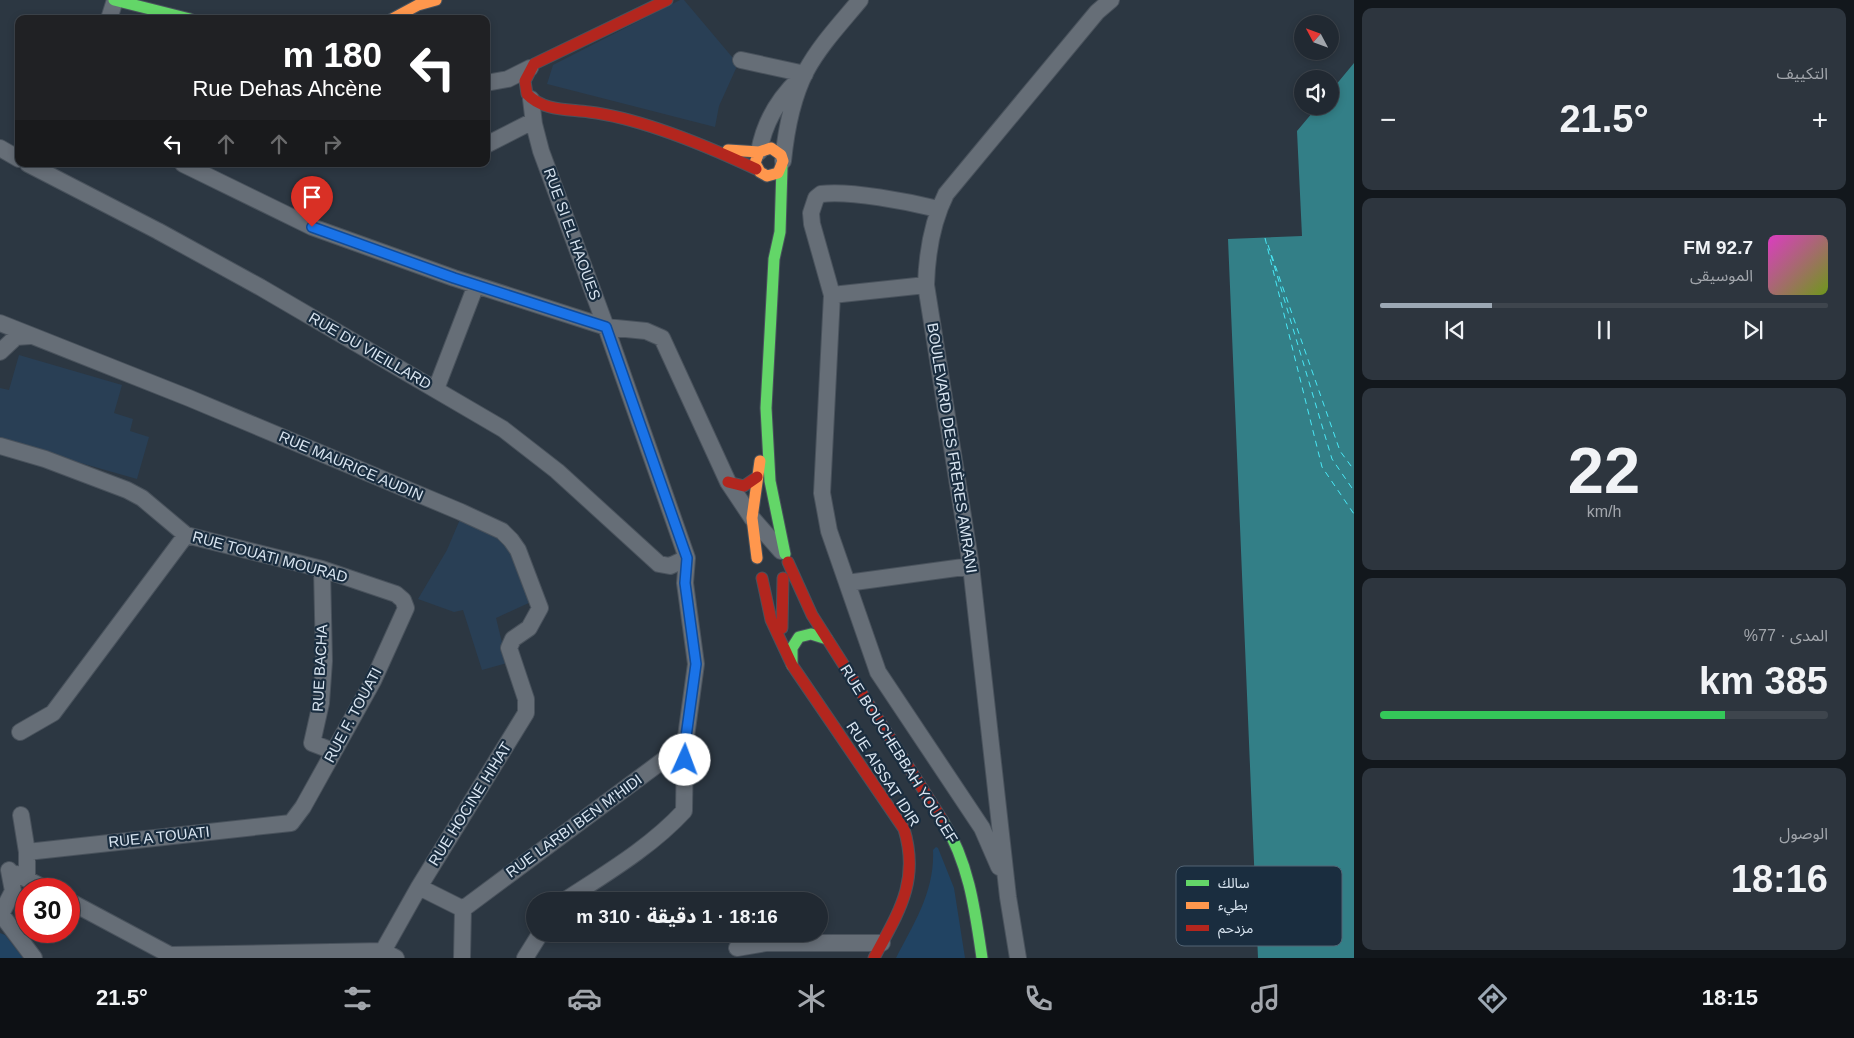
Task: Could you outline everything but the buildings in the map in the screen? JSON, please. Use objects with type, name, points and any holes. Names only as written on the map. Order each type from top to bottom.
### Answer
[{"type":"main road","points":[[115,0],[174,15]]},
{"type":"main road","points":[[399,15],[418,5],[436,0]]},
{"type":"main road","points":[[667,0],[530,68],[524,83],[526,91],[531,99],[550,106],[603,114],[725,150],[759,152],[771,148],[776,151],[782,164],[773,176],[759,172],[725,150]]},
{"type":"main road","points":[[759,152],[755,164],[768,186]]},
{"type":"main road","name":"RUE BOUCHEBBAH YOUCEF","points":[[757,558],[752,518],[757,477],[765,438],[774,258],[780,232],[782,164]]},
{"type":"main road","name":"RUE BOUCHEBBAH YOUCEF","points":[[768,231],[774,258]]},
{"type":"main road","name":"RUE BOUCHEBBAH YOUCEF","points":[[765,438],[772,501],[785,556],[812,615],[946,826],[963,862],[971,887],[982,958]]},
{"type":"main road","points":[[728,482],[733,485],[744,486],[757,477]]},
{"type":"main road","points":[[776,549],[785,556],[788,570],[783,578],[775,581],[764,580],[755,569],[757,558],[765,550],[776,549]]},
{"type":"main road","name":"RUE AISSAT IDIR","points":[[782,644],[781,593],[783,578]]},
{"type":"main road","name":"RUE BOUCHEBBAH YOUCEF","points":[[764,580],[812,615]]},
{"type":"main road","name":"RUE AISSAT IDIR","points":[[764,580],[771,620],[792,665],[904,829],[910,848],[911,868],[904,893],[874,958]]},
{"type":"main road","points":[[792,665],[790,652],[796,640],[808,634],[815,634],[827,639]]},
{"type":"street","points":[[110,15],[115,0]]},
{"type":"street","name":"RUE BOUCHEBBAH YOUCEF","points":[[782,164],[789,120],[805,74],[813,59],[860,0]]},
{"type":"street","name":"BOULEVARD DES FRÈRES AMRANI","points":[[1018,958],[1008,897],[971,566],[926,285],[928,252],[938,209],[946,194],[1097,12],[1111,0]]},
{"type":"street","points":[[741,60],[805,74]]},
{"type":"street","points":[[490,83],[508,79],[530,68]]},
{"type":"street","name":"RUE BOUCHEBBAH YOUCEF","points":[[725,150],[743,148],[754,141],[783,97],[805,74]]},
{"type":"street","name":"RUE SI EL HAOUES","points":[[531,99],[533,120],[541,150],[606,327],[687,558],[685,583],[696,664],[685,744],[684,811],[673,823],[630,856],[577,892]]},
{"type":"street","points":[[490,142],[533,120]]},
{"type":"street","name":"RUE BOUCHEBBAH YOUCEF","points":[[759,152],[765,127]]},
{"type":"street","points":[[0,148],[15,157]]},
{"type":"street","name":"RUE DU VIEILLARD","points":[[34,167],[207,258],[503,429],[550,465],[659,564],[670,566],[687,558]]},
{"type":"street","points":[[189,167],[312,227],[476,285],[606,327],[646,331],[662,338],[728,482],[752,518]]},
{"type":"street","points":[[938,209],[917,203],[837,193],[821,194],[816,198],[811,213],[812,224],[832,295],[822,493],[830,531],[878,672],[982,828],[994,854],[1008,897]]},
{"type":"street","points":[[436,389],[476,285]]},
{"type":"street","points":[[832,295],[926,285]]},
{"type":"street","points":[[0,323],[30,336]]},
{"type":"street","points":[[0,352],[16,338],[30,336]]},
{"type":"street","name":"RUE MAURICE AUDIN","points":[[30,336],[189,398],[502,531],[518,550],[540,608],[529,628],[513,640],[509,648],[526,699],[527,706],[521,722]]},
{"type":"street","name":"RUE TOUATI MOURAD","points":[[0,446],[45,459],[127,490],[142,498],[186,535],[322,570],[396,594],[406,604]]},
{"type":"street","name":"RUE BOUCHEBBAH YOUCEF","points":[[752,518],[785,556]]},
{"type":"street","points":[[20,732],[54,713],[186,535]]},
{"type":"street","points":[[847,583],[971,566]]},
{"type":"street","name":"RUE BACHA","points":[[322,570],[324,662],[321,703],[312,743],[333,751]]},
{"type":"street","name":"RUE F. TOUATI","points":[[291,822],[303,807],[373,681],[404,614],[406,604]]},
{"type":"street","name":"RUE HOCINE HIHAT","points":[[390,954],[419,887],[521,722]]},
{"type":"street","name":"RUE LARBI BEN M'HIDI","points":[[463,908],[685,744]]},
{"type":"street","points":[[4,869],[27,878],[27,852],[20,815]]},
{"type":"street","name":"RUE A TOUATI","points":[[27,852],[291,822]]},
{"type":"street","points":[[4,869],[13,891],[1,914],[34,958]]},
{"type":"street","points":[[419,887],[463,908],[462,958]]},
{"type":"street","points":[[80,908],[159,955],[390,954]]},
{"type":"street","points":[[525,958],[535,942]]},
{"type":"street","points":[[736,948],[766,943],[882,943]]},
{"type":"shaded area","points":[[680,0],[684,0],[738,64],[719,106],[715,127],[547,84],[553,65]]},
{"type":"shaded area","points":[[1354,63],[1354,958],[1258,958],[1257,946],[1342,946],[1342,866],[1254,866],[1228,239],[1302,236],[1297,131],[1310,115],[1339,115],[1339,81]]},
{"type":"shaded area","points":[[19,355],[122,385],[114,413],[133,419],[130,431],[149,437],[137,479],[0,440],[0,388],[9,390]]},
{"type":"shaded area","points":[[461,517],[510,544],[533,601],[496,618],[507,663],[482,670],[463,610],[454,612],[418,599],[447,550]]},
{"type":"shaded area","points":[[936,847],[954,888],[965,958],[896,958],[927,893],[933,865],[933,850]]},
{"type":"shaded area","points":[[0,933],[5,935],[23,958],[0,958]]},
{"type":"ferry route","points":[[1265,238],[1322,467],[1354,514]]},
{"type":"ferry route","points":[[1268,245],[1340,451],[1354,470]]},
{"type":"ferry route","points":[[1271,255],[1332,459],[1354,491]]},
{"type":"traffic: fast","points":[[114,0],[174,15]]},
{"type":"traffic: fast","points":[[782,167],[780,232],[774,259],[766,408],[770,481],[785,554]]},
{"type":"traffic: fast","points":[[792,665],[792,648],[799,637],[811,634],[827,639]]},
{"type":"traffic: fast","points":[[943,821],[959,853],[970,887],[982,958]]},
{"type":"traffic: slow","points":[[399,15],[418,5],[436,0]]},
{"type":"traffic: slow","points":[[728,150],[759,152],[771,148],[781,155],[783,161],[778,173],[767,176],[760,172],[755,163],[759,152]]},
{"type":"traffic: slow","points":[[757,558],[752,518],[760,461]]},
{"type":"traffic: jam","points":[[667,0],[534,64],[525,81],[527,94],[540,104],[609,115],[674,134],[756,169]]},
{"type":"traffic: jam","points":[[728,482],[744,486],[757,477]]},
{"type":"traffic: jam","points":[[788,562],[812,615],[943,821]]},
{"type":"traffic: jam","points":[[762,578],[771,620],[792,665],[904,829],[908,848],[908,881],[898,911],[874,958]]},
{"type":"traffic: jam","points":[[782,628],[783,578]]},
{"type":"route","points":[[312,227],[454,278],[606,327],[687,558],[685,583],[696,664],[685,744],[685,760]]}]
